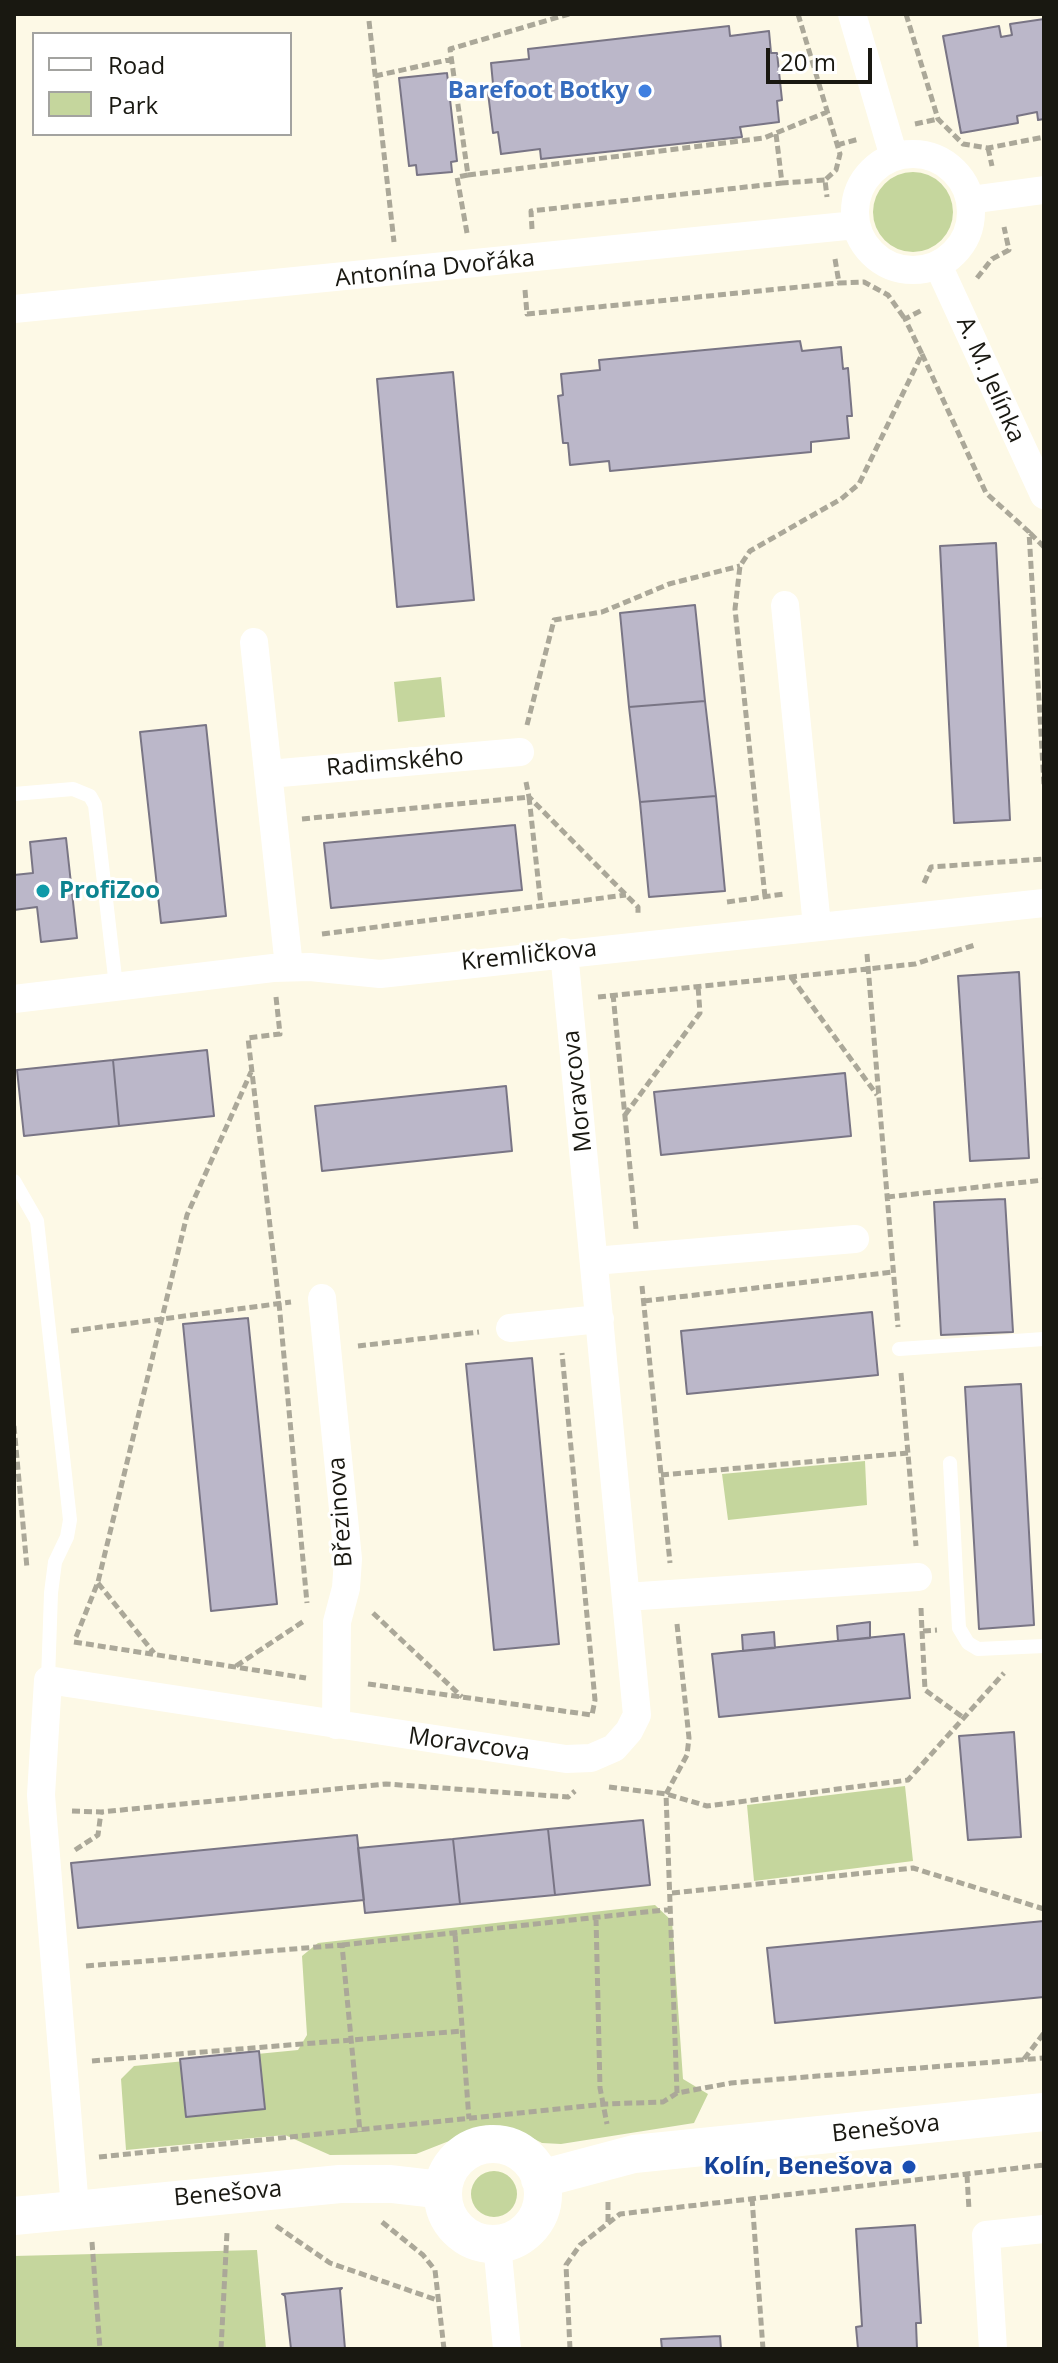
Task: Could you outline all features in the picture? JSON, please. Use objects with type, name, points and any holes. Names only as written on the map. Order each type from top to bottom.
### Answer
[{"type":"street","points":[[852,14],[894,157]]},
{"type":"street","points":[[917,154],[938,160],[956,174],[970,200],[970,223],[965,238],[951,257],[938,265],[909,270],[887,265],[844,226],[862,183],[875,167],[894,157],[917,154]]},
{"type":"street","points":[[970,200],[1044,190]]},
{"type":"street","name":"Antonína Dvořáka","points":[[14,309],[844,226]]},
{"type":"street","name":"A. M. Jelínka","points":[[938,265],[1044,495]]},
{"type":"street","points":[[785,605],[817,926]]},
{"type":"street","points":[[254,642],[269,774],[281,968]]},
{"type":"street","name":"Radimského","points":[[269,774],[520,752]]},
{"type":"street","name":"Kremličkova","points":[[14,999],[281,968],[380,974],[1044,903]]},
{"type":"street","name":"Moravcova","points":[[48,1669],[336,1725],[566,1759],[591,1758],[614,1748],[629,1731],[637,1715],[564,952]]},
{"type":"street","points":[[594,1261],[855,1239]]},
{"type":"street","name":"Březinova","points":[[322,1298],[348,1559],[346,1588],[337,1622],[336,1725]]},
{"type":"street","points":[[510,1328],[600,1319]]},
{"type":"street","points":[[626,1597],[918,1577]]},
{"type":"street","points":[[48,1669],[41,1795],[71,2163],[84,2223]]},
{"type":"street","name":"Benešova","points":[[540,2179],[608,2160],[659,2151],[1044,2112]]},
{"type":"street","points":[[487,2144],[501,2145],[526,2156],[540,2179],[541,2209],[535,2222],[511,2241],[497,2244],[469,2238],[449,2218],[443,2190],[452,2164],[462,2155],[487,2144]]},
{"type":"street","name":"Benešova","points":[[14,2216],[84,2223],[340,2184],[391,2184],[443,2190]]},
{"type":"street","points":[[993,2349],[986,2235],[1044,2229]]},
{"type":"street","points":[[497,2244],[507,2349]]},
{"type":"lane","points":[[14,794],[73,789],[90,796],[95,805],[116,986]]},
{"type":"lane","points":[[14,1181],[37,1221],[70,1520],[67,1537],[55,1562],[48,1669]]},
{"type":"lane","points":[[899,1349],[1044,1339]]},
{"type":"lane","points":[[950,1463],[959,1628],[968,1643],[978,1649],[1044,1646]]},
{"type":"path","points":[[468,175],[450,49],[569,14]]},
{"type":"path","points":[[533,238],[531,211],[825,180],[836,170],[840,154],[798,14]]},
{"type":"path","points":[[906,14],[938,119],[963,144],[988,148],[1044,137]]},
{"type":"path","points":[[369,21],[394,247],[382,248]]},
{"type":"path","points":[[375,76],[452,59]]},
{"type":"path","points":[[473,265],[457,177],[764,138],[827,112]]},
{"type":"path","points":[[776,134],[782,183]]},
{"type":"path","points":[[825,180],[844,226],[839,283]]},
{"type":"path","points":[[905,319],[951,295],[978,277],[992,259],[1009,250]]},
{"type":"path","points":[[512,287],[524,285],[527,314],[864,282],[888,295],[905,319],[986,493],[1044,547]]},
{"type":"path","points":[[765,897],[735,609],[740,566],[750,551],[841,499],[859,484],[922,354]]},
{"type":"path","points":[[1029,532],[1044,784]]},
{"type":"path","points":[[541,906],[529,797],[520,752],[554,620],[602,612],[669,584],[740,566]]},
{"type":"path","points":[[303,834],[302,819],[529,797]]},
{"type":"path","points":[[529,797],[638,907],[639,944]]},
{"type":"path","points":[[312,935],[626,895]]},
{"type":"path","points":[[864,921],[925,1690],[964,1718]]},
{"type":"path","points":[[569,1001],[915,964],[986,944]]},
{"type":"path","points":[[281,968],[280,1034],[248,1038],[279,1303],[310,1634]]},
{"type":"path","points":[[791,976],[879,1097]]},
{"type":"path","points":[[625,1115],[700,1013],[698,986]]},
{"type":"path","points":[[613,994],[689,1738],[687,1755],[666,1794],[673,1909],[677,2093]]},
{"type":"path","points":[[48,1669],[74,1642],[98,1582],[187,1215],[251,1071]]},
{"type":"path","points":[[887,1197],[1044,1180]]},
{"type":"path","points":[[643,1301],[893,1272]]},
{"type":"path","points":[[50,1334],[322,1298]]},
{"type":"path","points":[[74,1642],[314,1680],[335,1679],[592,1715],[595,1700],[559,1323]]},
{"type":"path","points":[[353,1347],[510,1328]]},
{"type":"path","points":[[14,1426],[27,1582]]},
{"type":"path","points":[[661,1475],[908,1453]]},
{"type":"path","points":[[98,1582],[155,1655]]},
{"type":"path","points":[[346,1588],[463,1698]]},
{"type":"path","points":[[234,1667],[309,1619]]},
{"type":"path","points":[[922,1631],[959,1628]]},
{"type":"path","points":[[598,1785],[666,1794],[707,1806],[908,1780],[1028,1646]]},
{"type":"path","points":[[43,1810],[101,1812],[386,1784],[568,1797],[584,1783]]},
{"type":"path","points":[[65,1857],[98,1835],[101,1812]]},
{"type":"path","points":[[672,1893],[913,1868],[1044,1909]]},
{"type":"path","points":[[77,1967],[342,1945],[673,1909]]},
{"type":"path","points":[[596,1918],[600,2088],[606,2104],[608,2222]]},
{"type":"path","points":[[455,1934],[469,2119]]},
{"type":"path","points":[[342,1945],[360,2132]]},
{"type":"path","points":[[87,2062],[462,2031]]},
{"type":"path","points":[[1024,2059],[1044,2033]]},
{"type":"path","points":[[71,2163],[606,2104],[663,2102],[677,2093],[731,2083],[1044,2058]]},
{"type":"path","points":[[570,2349],[566,2265],[580,2245],[608,2222],[635,2210],[1044,2165]]},
{"type":"path","points":[[752,2198],[763,2349]]},
{"type":"path","points":[[279,2218],[267,2220],[330,2263],[437,2300]]},
{"type":"path","points":[[373,2219],[386,2223],[435,2270],[444,2349]]},
{"type":"path","points":[[84,2223],[100,2349]]},
{"type":"path","points":[[221,2349],[227,2225]]},
{"type":"green space","points":[[913,172],[928,175],[941,184],[950,197],[953,212],[950,227],[941,240],[928,249],[913,252],[898,249],[885,240],[876,227],[873,212],[876,197],[885,184],[898,175]]},
{"type":"green space","points":[[441,677],[445,717],[398,722],[394,682]]},
{"type":"green space","points":[[865,1461],[867,1505],[728,1520],[722,1474]]},
{"type":"green space","points":[[905,1786],[913,1861],[754,1881],[747,1805]]},
{"type":"green space","points":[[655,1905],[672,1921],[683,2079],[708,2094],[694,2123],[561,2144],[542,2143],[515,2129],[490,2125],[416,2154],[330,2155],[285,2135],[126,2150],[121,2079],[134,2066],[298,2050],[307,2035],[302,1956],[318,1943]]},
{"type":"green space","points":[[494,2171],[510,2178],[517,2194],[510,2210],[494,2217],[478,2210],[471,2194],[478,2178]]},
{"type":"green space","points":[[257,2250],[266,2349],[14,2349],[14,2256]]},
{"type":"building","points":[[1044,19],[1044,119],[1038,120],[1037,112],[1017,116],[1018,123],[961,133],[943,36],[999,26],[1001,37],[1012,35],[1010,24]]},
{"type":"building","points":[[729,26],[730,36],[769,31],[771,53],[777,53],[782,100],[777,101],[779,122],[740,127],[742,137],[541,159],[540,149],[501,154],[498,132],[493,133],[487,85],[493,84],[491,63],[529,59],[528,49]]},
{"type":"building","points":[[447,73],[457,161],[451,162],[452,172],[417,175],[416,165],[409,166],[399,78]]},
{"type":"building","points":[[800,341],[802,351],[841,347],[843,369],[848,368],[852,416],[847,416],[849,438],[811,442],[811,452],[610,471],[609,461],[570,465],[568,443],[563,443],[558,396],[563,395],[561,374],[600,370],[599,360]]},
{"type":"building","points":[[453,372],[474,600],[397,607],[377,379]]},
{"type":"building","points":[[996,543],[1010,820],[954,823],[940,546]]},
{"type":"building","points":[[695,605],[705,701],[629,707],[620,613]]},
{"type":"building","points":[[705,701],[716,796],[640,802],[629,707]]},
{"type":"building","points":[[206,725],[226,916],[161,923],[140,732]]},
{"type":"building","points":[[716,796],[725,891],[649,897],[640,802]]},
{"type":"building","points":[[515,825],[522,890],[331,908],[324,843]]},
{"type":"building","name":"ProfiZoo","points":[[66,838],[77,938],[41,942],[37,907],[14,910],[14,875],[33,873],[30,842]]},
{"type":"building","points":[[1019,972],[1029,1158],[970,1161],[958,976]]},
{"type":"building","points":[[207,1050],[214,1116],[119,1126],[113,1060]]},
{"type":"building","points":[[113,1060],[119,1126],[24,1136],[17,1070]]},
{"type":"building","points":[[845,1073],[851,1136],[661,1155],[654,1092]]},
{"type":"building","points":[[506,1086],[512,1151],[322,1171],[315,1106]]},
{"type":"building","points":[[1005,1199],[1013,1332],[941,1335],[934,1202]]},
{"type":"building","points":[[872,1312],[878,1375],[687,1394],[681,1331]]},
{"type":"building","points":[[248,1318],[277,1604],[211,1611],[183,1324]]},
{"type":"building","points":[[532,1358],[559,1644],[494,1650],[466,1364]]},
{"type":"building","points":[[1021,1384],[1034,1625],[979,1629],[965,1387]]},
{"type":"building","points":[[870,1622],[870,1638],[838,1641],[837,1626]]},
{"type":"building","points":[[774,1632],[775,1648],[743,1651],[742,1635]]},
{"type":"building","points":[[904,1634],[910,1698],[719,1717],[712,1654]]},
{"type":"building","points":[[1014,1732],[1021,1837],[968,1840],[959,1736]]},
{"type":"building","points":[[643,1820],[650,1885],[555,1895],[548,1829]]},
{"type":"building","points":[[548,1829],[555,1895],[460,1904],[453,1839]]},
{"type":"building","points":[[357,1835],[364,1900],[78,1928],[71,1863]]},
{"type":"building","points":[[453,1839],[460,1904],[365,1913],[358,1848]]},
{"type":"building","points":[[1044,1921],[1044,1997],[775,2023],[767,1948]]},
{"type":"building","points":[[259,2051],[265,2109],[186,2117],[180,2059]]},
{"type":"building","points":[[915,2225],[921,2323],[916,2323],[917,2349],[858,2349],[856,2327],[862,2326],[856,2229]]},
{"type":"building","points":[[342,2288],[345,2349],[291,2349],[285,2296],[282,2294]]},
{"type":"building","points":[[720,2336],[721,2349],[662,2349],[661,2339]]},
{"type":"place","name":"Barefoot Botky","points":[[645,91]]},
{"type":"place","name":"ProfiZoo","points":[[43,891]]},
{"type":"place","name":"Kolín, Benešova","points":[[909,2167]]}]
